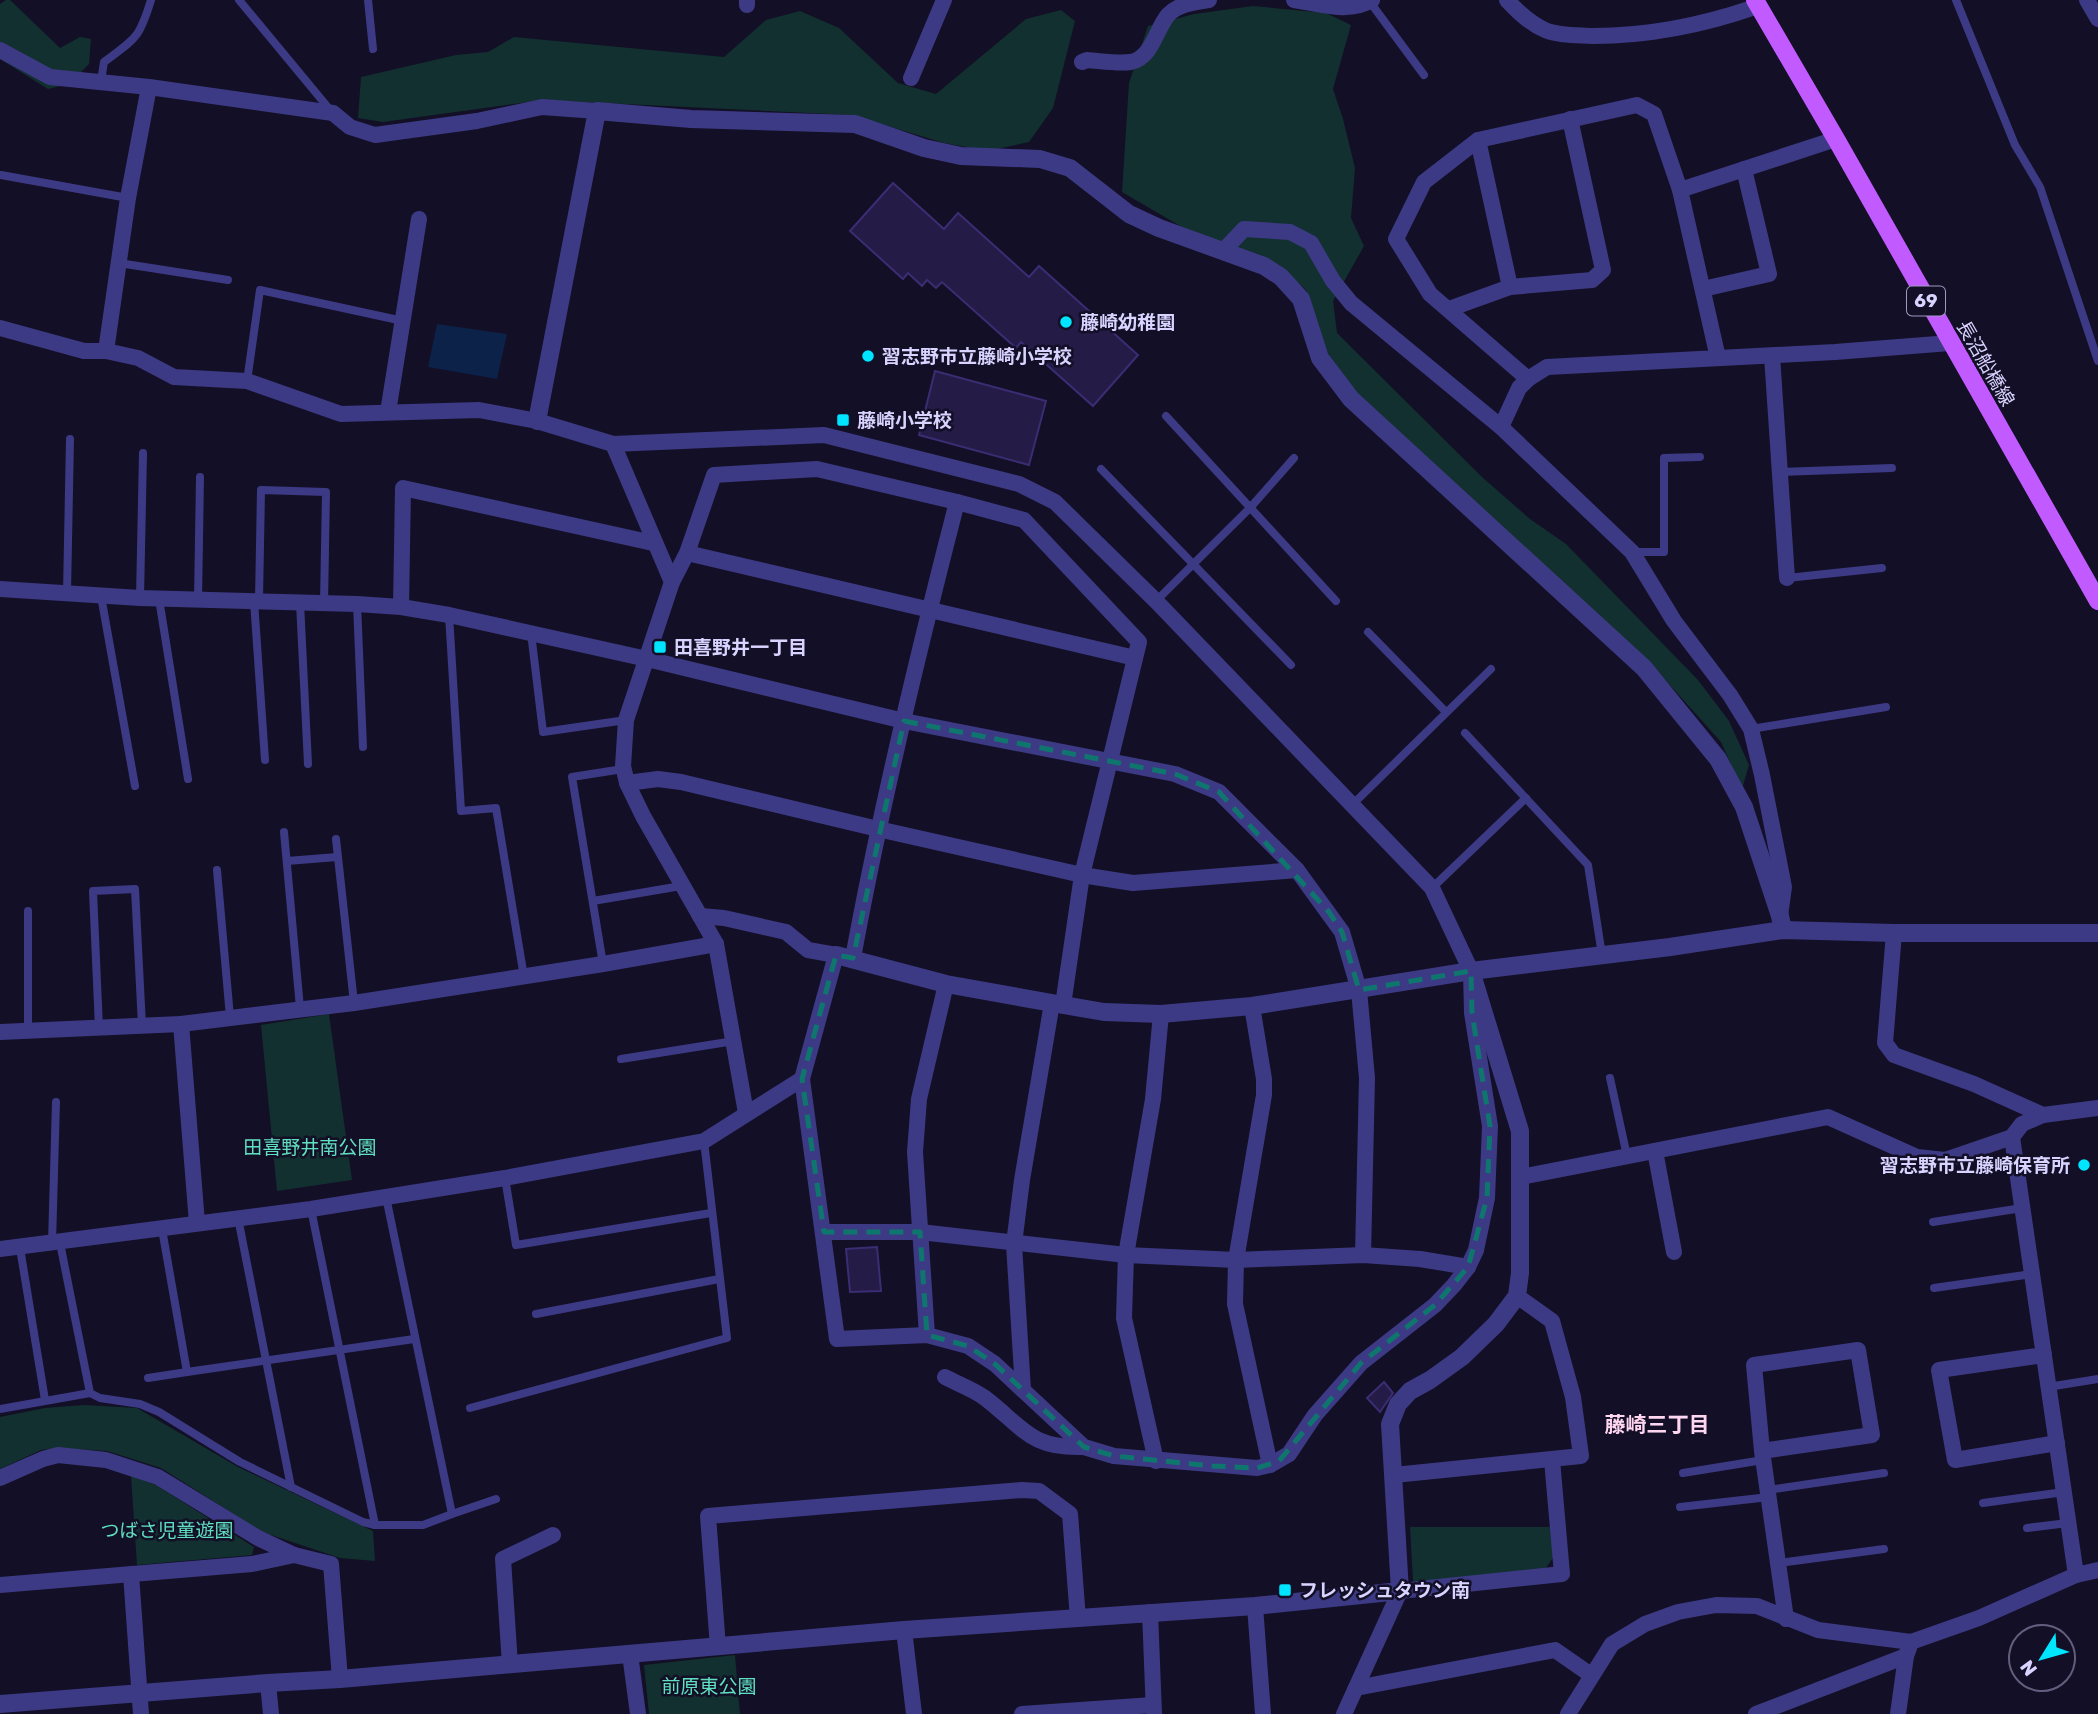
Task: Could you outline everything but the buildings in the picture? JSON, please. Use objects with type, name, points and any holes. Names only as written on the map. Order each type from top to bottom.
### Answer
[{"type":"main road","name":"長沼船橋線","points":[[1756,3],[2098,601]]},
{"type":"street","points":[[911,78],[944,0]]},
{"type":"street","points":[[1082,62],[1137,60],[1148,50],[1168,15],[1190,3],[1209,0]]},
{"type":"street","points":[[1294,0],[1345,8],[1362,6],[1371,1]]},
{"type":"street","points":[[1507,0],[1516,10],[1546,30],[1575,35],[1621,36],[1664,32],[1721,19],[1756,3]]},
{"type":"street","points":[[2087,0],[2098,19]]},
{"type":"street","points":[[0,50],[50,77],[149,87],[333,113],[350,127],[375,135],[477,121],[541,107],[691,119],[855,124],[924,148],[961,156],[1040,159],[1070,169],[1129,214],[1159,228],[1264,266],[1280,277],[1301,299],[1320,358],[1351,400],[1644,668],[1718,759],[1744,807],[1782,923]]},
{"type":"street","points":[[106,351],[128,198],[149,87]]},
{"type":"street","points":[[1528,379],[1430,294],[1396,239],[1424,182],[1478,140],[1637,105],[1654,114],[1680,190],[1718,358]]},
{"type":"street","points":[[537,421],[597,111]]},
{"type":"street","points":[[1449,309],[1510,287],[1592,280],[1602,270],[1570,119]]},
{"type":"street","points":[[1680,190],[1836,139]]},
{"type":"street","points":[[1478,140],[1510,287]]},
{"type":"street","points":[[1703,289],[1769,274],[1744,169]]},
{"type":"street","points":[[388,412],[419,219]]},
{"type":"street","points":[[1224,250],[1244,229],[1290,232],[1311,243],[1333,281],[1351,303],[1501,427],[1632,552],[1674,621],[1730,695],[1751,729],[1784,887],[1782,923]]},
{"type":"street","points":[[0,328],[84,351],[106,351],[138,358],[174,377],[247,381],[341,414],[479,410],[537,421],[613,444],[824,435],[1019,484],[1055,502],[1156,601],[1432,888],[1471,971],[1520,1131],[1520,1273],[1517,1296],[1496,1324],[1462,1357],[1410,1391],[1398,1404],[1390,1424],[1400,1591],[1343,1714]]},
{"type":"street","points":[[1501,427],[1519,388],[1547,367],[1772,356],[1950,343]]},
{"type":"street","points":[[1772,356],[1787,578]]},
{"type":"street","points":[[613,444],[653,543],[672,582]]},
{"type":"street","points":[[747,1113],[716,944],[681,886],[625,776],[626,720],[672,582],[687,553],[714,475],[817,468],[1024,520],[1139,642],[1082,875],[1022,1180],[1014,1244],[1023,1390]]},
{"type":"street","points":[[401,607],[403,488],[653,543]]},
{"type":"street","points":[[957,502],[878,829],[844,956],[802,1079],[837,1339],[927,1335],[968,1346],[995,1364],[1084,1447]]},
{"type":"street","points":[[687,553],[1135,658]]},
{"type":"street","points":[[0,589],[159,599],[257,600],[401,607],[647,659],[904,721],[1175,774],[1219,792],[1297,870],[1342,932],[1359,990],[1367,1078],[1363,1255]]},
{"type":"street","points":[[625,776],[681,782],[1082,875],[1133,883],[1297,870]]},
{"type":"street","points":[[700,916],[724,918],[786,932],[808,950],[844,956],[946,984],[1104,1012],[1160,1014],[1252,1006],[1471,971],[1602,955],[1782,923],[1894,933],[2098,933]]},
{"type":"street","points":[[1894,933],[1885,1043],[1894,1055],[1974,1084],[2043,1115]]},
{"type":"street","points":[[0,1032],[181,1024],[354,1003],[716,944]]},
{"type":"street","points":[[945,1377],[982,1396],[1037,1441],[1059,1448],[1084,1447],[1114,1456],[1257,1468],[1270,1465],[1289,1454],[1315,1415],[1362,1363],[1435,1305],[1468,1267],[1476,1250],[1487,1198],[1490,1126],[1472,1013],[1471,971]]},
{"type":"street","points":[[927,1335],[915,1152],[919,1099],[946,984]]},
{"type":"street","points":[[1252,1006],[1264,1079],[1264,1095],[1236,1260],[1235,1304],[1270,1465]]},
{"type":"street","points":[[1156,1461],[1124,1318],[1126,1255],[1153,1099],[1160,1014]]},
{"type":"street","points":[[181,1024],[197,1223]]},
{"type":"street","points":[[0,1250],[311,1209],[505,1178],[704,1141],[802,1079]]},
{"type":"street","points":[[1521,1177],[1828,1117],[1917,1157],[1945,1160],[2012,1137],[2022,1124],[2043,1115],[2098,1108]]},
{"type":"street","points":[[2012,1137],[2076,1576]]},
{"type":"street","points":[[1655,1150],[1674,1252]]},
{"type":"street","points":[[824,1232],[920,1232],[1126,1255],[1236,1260],[1363,1255],[1420,1259],[1468,1267]]},
{"type":"street","points":[[1394,1475],[1581,1456],[1573,1397],[1552,1321],[1517,1296]]},
{"type":"street","points":[[1762,1455],[1872,1434],[1858,1350],[1754,1365],[1762,1455],[1786,1619]]},
{"type":"street","points":[[2044,1355],[1939,1370],[1955,1460],[2056,1443]]},
{"type":"street","points":[[0,1478],[58,1455],[106,1460],[158,1477],[258,1538],[294,1555],[331,1564],[340,1679]]},
{"type":"street","points":[[0,1704],[340,1679],[904,1630],[1255,1606],[1562,1574],[1552,1460]]},
{"type":"street","points":[[718,1647],[708,1516],[1022,1490],[1039,1491],[1070,1514],[1077,1619]]},
{"type":"street","points":[[510,1665],[503,1559],[553,1535]]},
{"type":"street","points":[[0,1585],[252,1564],[294,1555]]},
{"type":"street","points":[[1760,1713],[2076,1576],[2098,1570]]},
{"type":"street","points":[[131,1574],[141,1714]]},
{"type":"street","points":[[1568,1714],[1612,1644],[1644,1623],[1678,1612],[1716,1605],[1756,1606],[1818,1630],[1908,1649]]},
{"type":"street","points":[[1255,1606],[1263,1714]]},
{"type":"street","points":[[1022,1714],[1154,1709],[1150,1612]]},
{"type":"street","points":[[904,1630],[914,1714]]},
{"type":"street","points":[[1898,1714],[1908,1649]]},
{"type":"street","points":[[1356,1688],[1555,1650],[1591,1675]]},
{"type":"street","points":[[630,1654],[638,1714]]},
{"type":"street","points":[[268,1683],[271,1714]]},
{"type":"lane","points":[[101,81],[104,62],[136,38],[142,28],[150,0]]},
{"type":"lane","points":[[239,0],[333,113]]},
{"type":"lane","points":[[368,0],[373,49]]},
{"type":"lane","points":[[1956,0],[2015,145],[2040,187],[2098,361]]},
{"type":"lane","points":[[1371,1],[1424,75]]},
{"type":"lane","points":[[1,175],[128,198]]},
{"type":"lane","points":[[119,263],[228,279]]},
{"type":"lane","points":[[247,381],[260,290],[403,321]]},
{"type":"lane","points":[[1166,416],[1336,601]]},
{"type":"lane","points":[[67,594],[70,439]]},
{"type":"lane","points":[[140,598],[143,453]]},
{"type":"lane","points":[[1632,552],[1664,552],[1664,458],[1700,457]]},
{"type":"lane","points":[[1156,601],[1250,508],[1294,458]]},
{"type":"lane","points":[[1780,472],[1892,468]]},
{"type":"lane","points":[[1101,469],[1291,665]]},
{"type":"lane","points":[[198,600],[200,477]]},
{"type":"lane","points":[[265,760],[257,600],[261,490],[327,492],[324,604]]},
{"type":"lane","points":[[1787,578],[1882,568]]},
{"type":"lane","points":[[101,596],[135,786]]},
{"type":"lane","points":[[159,599],[188,779]]},
{"type":"lane","points":[[300,603],[308,764]]},
{"type":"lane","points":[[357,604],[363,747]]},
{"type":"lane","points":[[449,615],[461,811],[496,807],[524,977]]},
{"type":"lane","points":[[1368,632],[1446,712]]},
{"type":"lane","points":[[531,633],[543,732],[626,720]]},
{"type":"lane","points":[[1352,805],[1491,669]]},
{"type":"lane","points":[[1751,729],[1886,707]]},
{"type":"lane","points":[[1465,733],[1588,865],[1602,955]]},
{"type":"lane","points":[[603,964],[572,777],[625,776]]},
{"type":"lane","points":[[1432,888],[1526,798]]},
{"type":"lane","points":[[284,832],[300,1008]]},
{"type":"lane","points":[[336,839],[354,1003]]},
{"type":"lane","points":[[287,861],[337,857]]},
{"type":"lane","points":[[217,870],[230,1017]]},
{"type":"lane","points":[[593,901],[681,886]]},
{"type":"lane","points":[[99,1028],[93,891],[135,889],[142,1025]]},
{"type":"lane","points":[[28,911],[28,1032]]},
{"type":"lane","points":[[621,1059],[734,1041]]},
{"type":"lane","points":[[1610,1078],[1627,1156]]},
{"type":"lane","points":[[56,1102],[56,1243],[90,1393]]},
{"type":"lane","points":[[470,1408],[727,1338],[704,1141]]},
{"type":"lane","points":[[505,1178],[516,1245],[711,1213]]},
{"type":"lane","points":[[386,1197],[452,1514]]},
{"type":"lane","points":[[1933,1222],[2022,1208]]},
{"type":"lane","points":[[311,1209],[375,1525]]},
{"type":"lane","points":[[238,1218],[291,1487]]},
{"type":"lane","points":[[162,1229],[187,1372]]},
{"type":"lane","points":[[20,1248],[45,1400]]},
{"type":"lane","points":[[1934,1288],[2032,1274]]},
{"type":"lane","points":[[536,1314],[719,1279]]},
{"type":"lane","points":[[148,1378],[414,1339]]},
{"type":"lane","points":[[2048,1387],[2098,1379]]},
{"type":"lane","points":[[0,1409],[90,1393],[100,1398],[140,1404],[159,1412],[240,1462],[363,1522],[375,1525],[423,1525],[496,1499]]},
{"type":"lane","points":[[1683,1473],[1762,1455]]},
{"type":"lane","points":[[1680,1507],[1884,1473]]},
{"type":"lane","points":[[1983,1503],[2064,1492]]},
{"type":"lane","points":[[2027,1528],[2068,1523]]},
{"type":"lane","points":[[1779,1563],[1884,1549]]},
{"type":"highlighted area","points":[[904,721],[1175,774],[1219,792],[1329,912],[1342,932],[1359,990],[1471,971],[1472,1013],[1490,1126],[1487,1198],[1468,1267],[1435,1305],[1361,1363],[1279,1461],[1257,1468],[1212,1466],[1114,1456],[1084,1447],[995,1364],[968,1346],[927,1335],[920,1232],[824,1232],[802,1079],[836,955],[853,958]]},
{"type":"green space","points":[[10,0],[60,48],[80,37],[91,39],[89,64],[69,84],[48,89],[0,59],[0,4]]},
{"type":"green space","points":[[1253,6],[1326,13],[1351,25],[1333,89],[1355,168],[1351,218],[1364,246],[1333,301],[1337,333],[1482,477],[1530,519],[1566,544],[1698,680],[1729,721],[1749,765],[1742,789],[1721,742],[1651,664],[1357,395],[1323,346],[1306,290],[1278,265],[1194,234],[1122,192],[1129,83],[1148,26],[1194,14]]},
{"type":"green space","points":[[1061,10],[1075,21],[1053,108],[1029,142],[988,151],[944,143],[851,115],[542,100],[383,122],[358,118],[361,77],[456,55],[488,52],[514,37],[724,57],[766,20],[800,11],[839,28],[898,83],[936,94],[1026,19]]},
{"type":"green space","name":"田喜野井南公園","points":[[329,1014],[352,1180],[277,1191],[261,1025]]},
{"type":"green space","points":[[84,1405],[137,1408],[238,1467],[373,1531],[375,1561],[340,1558],[262,1532],[161,1468],[107,1451],[59,1448],[41,1450],[0,1469],[0,1417],[45,1408]]},
{"type":"green space","name":"つばさ児童遊園","points":[[131,1476],[156,1485],[254,1547],[252,1555],[137,1565]]},
{"type":"green space","points":[[1410,1527],[1551,1527],[1553,1558],[1545,1569],[1416,1583],[1413,1580]]},
{"type":"green space","name":"前原東公園","points":[[735,1655],[740,1714],[649,1714],[644,1665]]},
{"type":"water","points":[[437,324],[507,334],[497,379],[428,367]]},
{"type":"place","name":"藤崎幼稚園","points":[[1066,322]]},
{"type":"place","name":"習志野市立藤崎小学校","points":[[868,356]]},
{"type":"place","name":"藤崎小学校","points":[[843,420]]},
{"type":"place","name":"田喜野井一丁目","points":[[660,647]]},
{"type":"place","name":"習志野市立藤崎保育所","points":[[2084,1165]]},
{"type":"place","name":"フレッシュタウン南","points":[[1285,1590]]},
{"type":"district","name":"藤崎三丁目","points":[[1657,1425]]}]
